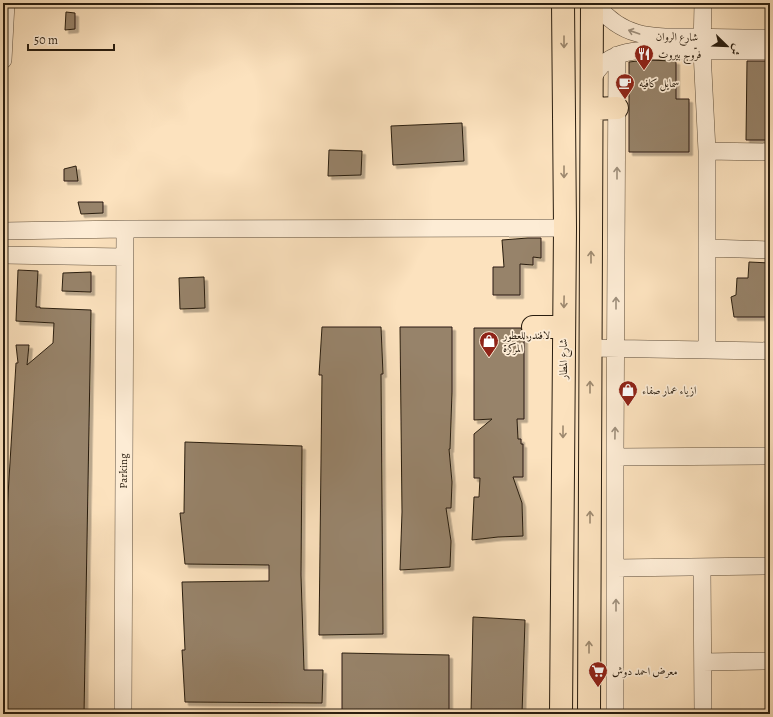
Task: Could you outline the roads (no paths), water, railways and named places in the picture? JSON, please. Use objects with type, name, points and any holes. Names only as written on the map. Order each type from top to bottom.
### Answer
[{"type":"main road","name":"شارع المطار","points":[[561,714],[564,327],[563,3]]},
{"type":"main road","points":[[589,714],[593,3]]},
{"type":"main road","points":[[592,109],[617,108]]},
{"type":"main road","points":[[533,327],[564,327]]},
{"type":"street","points":[[3,60],[6,3]]},
{"type":"street","name":"شارع الروان","points":[[593,3],[614,23],[626,30],[639,34],[702,44],[770,51]]},
{"type":"street","points":[[703,3],[702,44],[707,151],[707,350]]},
{"type":"street","name":"شارع الروان","points":[[592,79],[599,67],[605,61],[617,55],[702,44],[770,38]]},
{"type":"street","points":[[615,714],[617,55]]},
{"type":"street","points":[[707,151],[770,152]]},
{"type":"street","points":[[3,231],[124,229],[564,228]]},
{"type":"street","name":"Parking","points":[[123,714],[124,229]]},
{"type":"street","points":[[707,248],[770,250]]},
{"type":"street","points":[[3,255],[124,257]]},
{"type":"street","points":[[591,348],[770,351]]},
{"type":"street","points":[[615,456],[770,456]]},
{"type":"street","points":[[616,568],[770,566]]},
{"type":"street","points":[[702,567],[703,714]]},
{"type":"street","points":[[703,662],[770,661]]},
{"type":"place","name":"فرّوج بيروت","points":[[644,71]]},
{"type":"place","name":"سمايل كافيه","points":[[625,100]]},
{"type":"place","name":"لافندر للعطور المركزة","points":[[489,358]]},
{"type":"place","name":"ازياء عمار صفاء","points":[[628,407]]},
{"type":"place","name":"معرض احمد دوش","points":[[598,688]]}]
